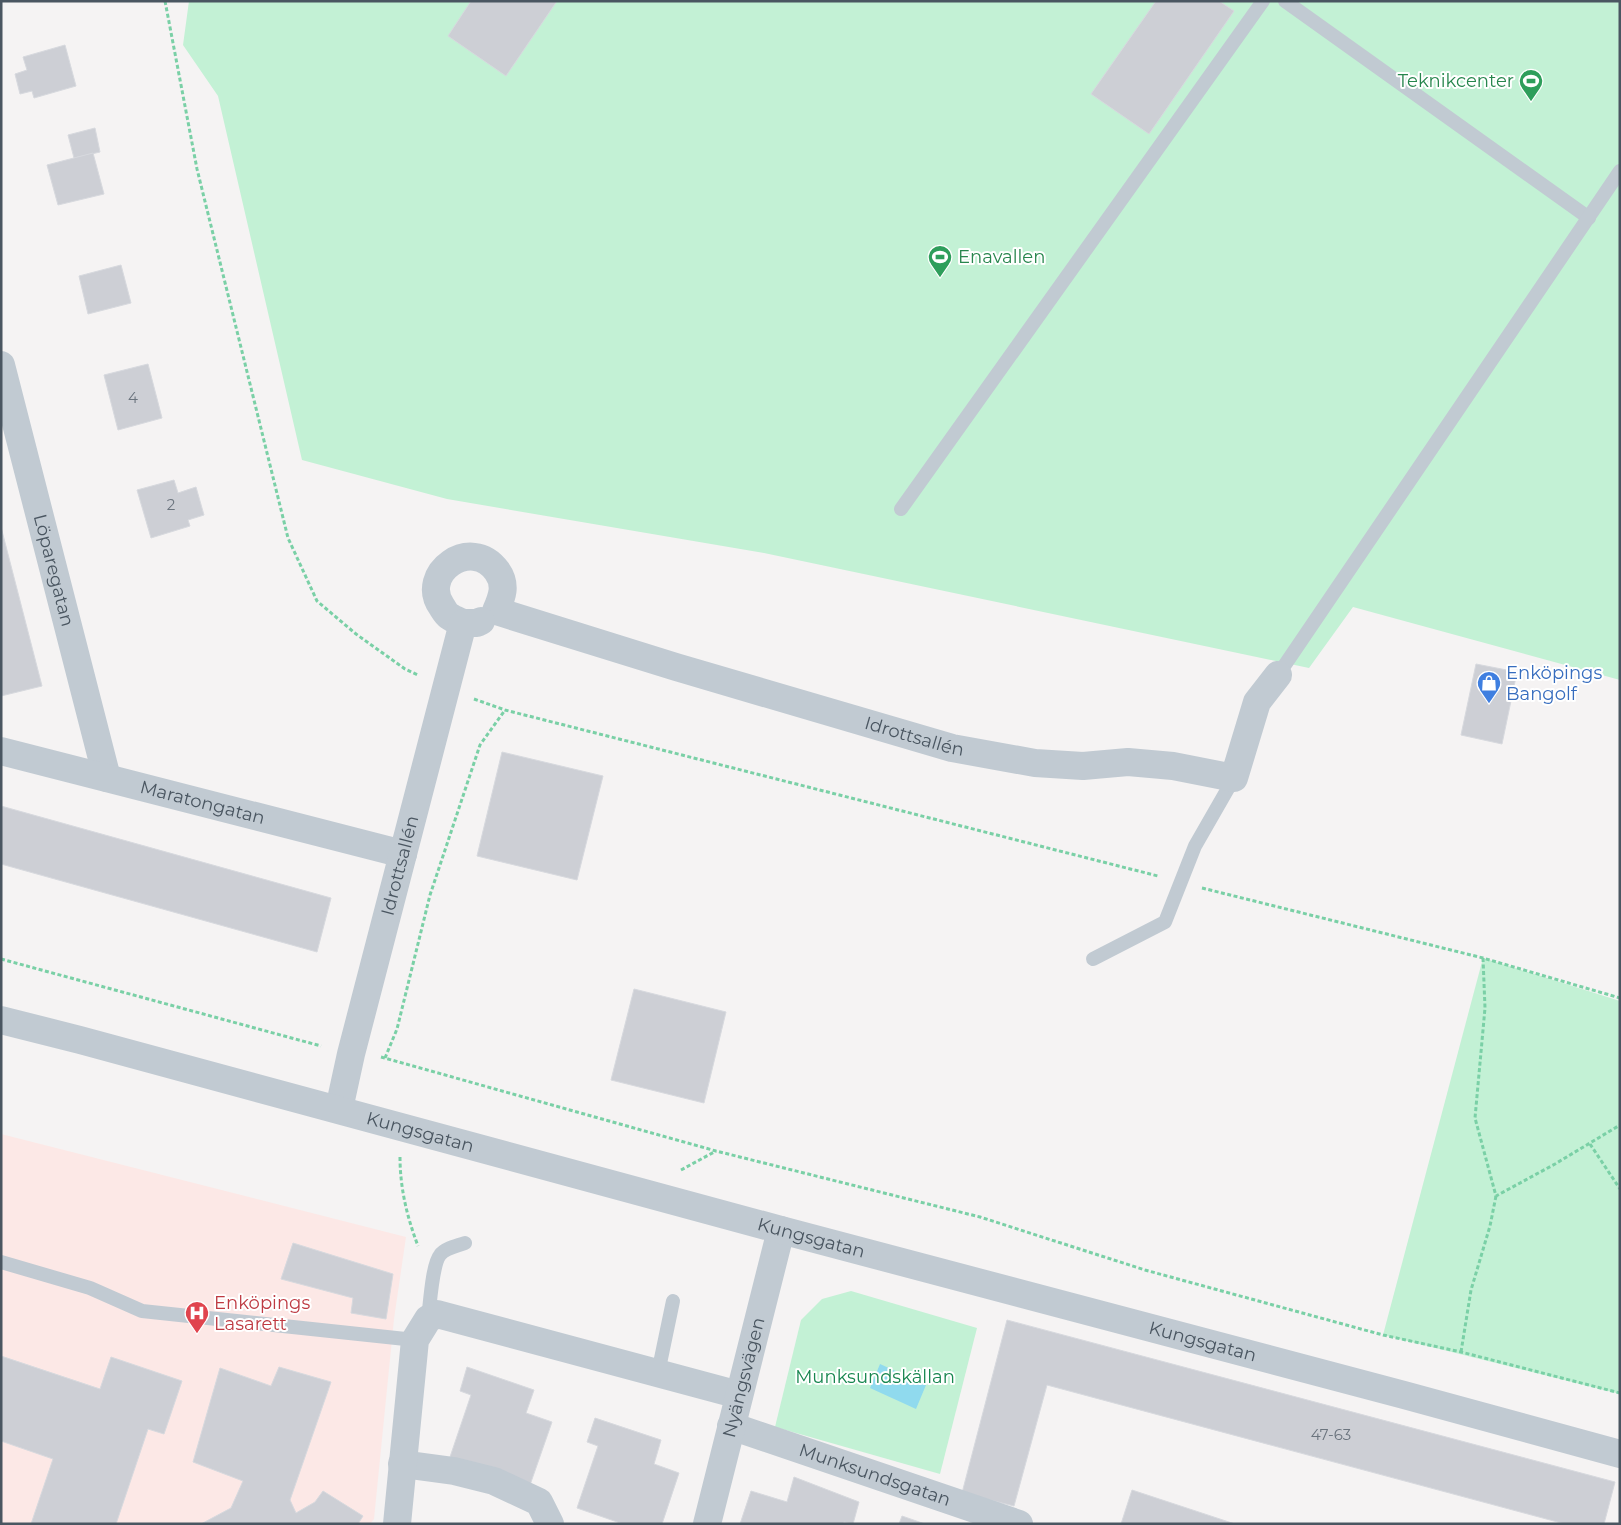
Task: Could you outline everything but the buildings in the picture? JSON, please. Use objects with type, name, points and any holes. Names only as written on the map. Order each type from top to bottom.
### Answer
[{"type":"street","name":"Löparegatan","points":[[1,365],[107,778]]},
{"type":"street","points":[[469,556],[481,558],[493,565],[501,577],[503,596],[496,611],[488,618],[477,623],[463,623],[448,616],[438,602],[436,582],[444,567],[455,559],[469,556]]},
{"type":"street","name":"Idrottsallén","points":[[496,611],[676,667],[952,748],[1035,763],[1083,766],[1128,762],[1173,766],[1234,778]]},
{"type":"street","name":"Idrottsallén","points":[[339,1109],[351,1054],[463,623]]},
{"type":"street","points":[[1234,778],[1257,702],[1278,675]]},
{"type":"street","name":"Maratongatan","points":[[1,752],[403,854]]},
{"type":"street","name":"Kungsgatan","points":[[1,1020],[339,1109],[781,1230],[1620,1454]]},
{"type":"street","name":"Nyängsvägen","points":[[707,1524],[781,1230]]},
{"type":"street","points":[[396,1524],[402,1464],[421,1329],[437,1314],[739,1395]]},
{"type":"street","name":"Munksundsgatan","points":[[731,1426],[1019,1524]]},
{"type":"street","points":[[402,1464],[454,1471],[494,1481],[539,1502],[550,1524]]},
{"type":"lane","points":[[901,509],[1263,1]]},
{"type":"lane","points":[[1284,1],[1589,218]]},
{"type":"lane","points":[[1278,675],[1620,171]]},
{"type":"lane","points":[[1094,959],[1165,922],[1196,846],[1234,778]]},
{"type":"lane","points":[[1,1262],[90,1288],[142,1311],[421,1329],[440,1254],[465,1243]]},
{"type":"lane","points":[[658,1373],[673,1301]]},
{"type":"path","points":[[385,1058],[397,1029],[430,895],[480,745],[506,710]]},
{"type":"path","points":[[1461,1352],[1471,1290],[1490,1226],[1496,1196],[1475,1118],[1485,1008],[1483,958]]},
{"type":"path","points":[[1,959],[351,1054],[385,1058],[716,1151],[980,1218],[1145,1270],[1382,1335],[1461,1352],[1620,1393]]},
{"type":"path","points":[[1496,1196],[1555,1164],[1620,1125]]},
{"type":"path","points":[[401,1126],[402,1187],[407,1214],[418,1246],[436,1264]]},
{"type":"path","points":[[1590,1143],[1620,1189]]},
{"type":"path","points":[[681,1170],[716,1151]]},
{"type":"shaded area","name":"Enköpings Lasarett","points":[[1,1134],[406,1237],[394,1319],[374,1519],[370,1524],[1,1524]]},
{"type":"green space","name":"Enavallen","points":[[189,1],[1620,1],[1620,680],[1353,607],[1309,668],[764,553],[447,499],[302,460],[218,96],[183,45]]},
{"type":"green space","points":[[1483,958],[1620,1001],[1620,1394],[1383,1335]]},
{"type":"green space","name":"Munksundskällan","points":[[851,1291],[977,1328],[940,1474],[775,1427],[801,1320],[822,1299]]},
{"type":"water","points":[[880,1364],[926,1385],[916,1409],[870,1388]]},
{"type":"place","name":"Teknikcenter","points":[[1531,102]]},
{"type":"place","name":"Enavallen","points":[[940,278]]},
{"type":"place","name":"Enköpings Bangolf","points":[[1489,704]]},
{"type":"place","name":"Enköpings Lasarett","points":[[197,1334]]}]
